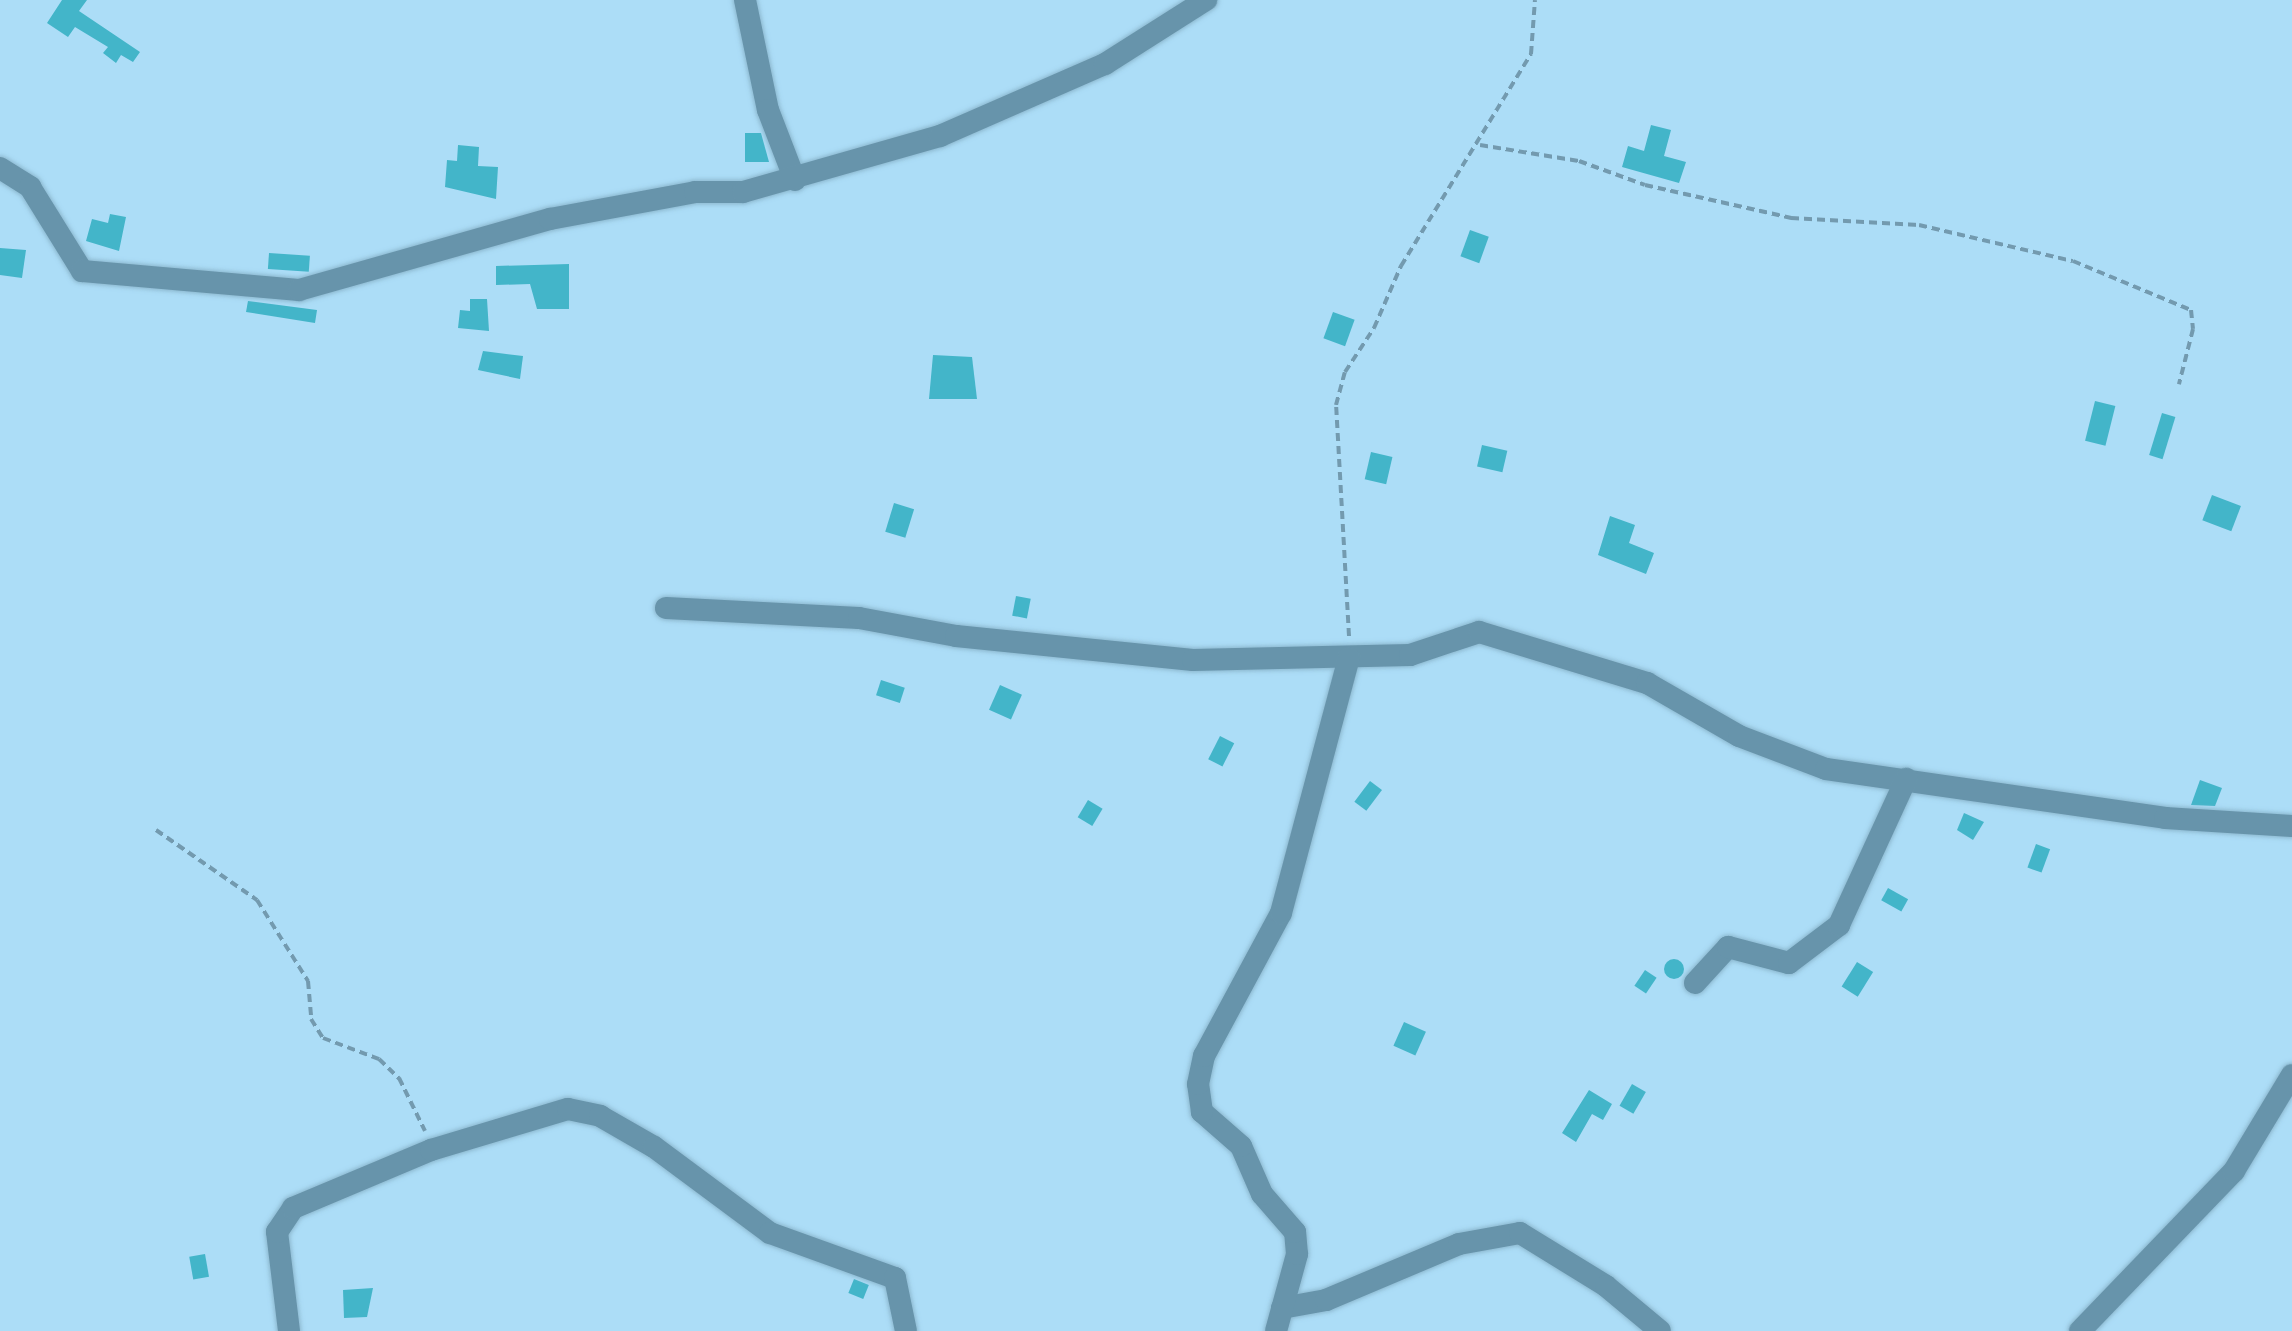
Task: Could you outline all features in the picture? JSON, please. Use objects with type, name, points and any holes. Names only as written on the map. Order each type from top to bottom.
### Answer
[{"type":"street","points":[[744,0],[768,110],[795,180]]},
{"type":"street","points":[[0,168],[30,186],[68,258],[82,271],[266,292],[299,290],[550,219],[795,180],[940,136],[1106,64],[1206,0]]},
{"type":"street","points":[[666,608],[860,618],[956,636],[1175,658],[1410,654],[1479,632],[1647,683],[1739,736],[1826,768],[2165,818],[2292,826]]},
{"type":"street","points":[[1276,1331],[1297,1254],[1295,1232],[1262,1194],[1241,1146],[1202,1112],[1198,1084],[1204,1056],[1281,913],[1349,658]]},
{"type":"street","points":[[1695,982],[1728,947],[1789,962],[1839,925],[1906,779]]},
{"type":"street","points":[[2080,1331],[2252,1150],[2292,1074]]},
{"type":"street","points":[[289,1331],[278,1250],[283,1220],[309,1200],[431,1150],[568,1109],[600,1116],[723,1193],[770,1233],[895,1278],[906,1331]]},
{"type":"street","points":[[1282,1308],[1326,1300],[1459,1244],[1520,1233],[1606,1286],[1660,1331]]},
{"type":"path","points":[[1349,658],[1336,404],[1346,372],[1374,328],[1401,266],[1480,145],[1532,54],[1535,0]]},
{"type":"path","points":[[1480,145],[1579,161],[1646,185],[1791,218],[1919,225],[2073,261],[2192,310],[2179,384]]},
{"type":"path","points":[[156,830],[256,900],[308,981],[311,1019],[323,1038],[337,1048],[380,1059],[399,1078],[420,1111],[431,1150]]},
{"type":"building","points":[[62,0],[87,0],[79,11],[140,52],[133,62],[121,55],[116,63],[103,53],[108,47],[75,27],[68,37],[47,23]]},
{"type":"building","points":[[1651,125],[1671,130],[1664,156],[1686,162],[1679,183],[1622,167],[1628,146],[1644,151]]},
{"type":"building","points":[[745,133],[761,133],[769,162],[745,162]]},
{"type":"building","points":[[458,145],[479,147],[478,166],[498,167],[496,199],[445,187],[447,160],[457,161]]},
{"type":"building","points":[[110,214],[126,217],[119,251],[86,241],[92,219],[108,223]]},
{"type":"building","points":[[1470,230],[1489,237],[1479,263],[1460,256]]},
{"type":"building","points":[[0,248],[26,250],[22,278],[0,275]]},
{"type":"building","points":[[269,253],[310,256],[309,272],[268,269]]},
{"type":"building","points":[[569,264],[569,309],[537,309],[530,284],[496,285],[496,266]]},
{"type":"building","points":[[470,299],[487,299],[489,331],[458,328],[460,310],[470,311]]},
{"type":"building","points":[[248,301],[317,310],[315,323],[246,312]]},
{"type":"building","points":[[1333,312],[1355,320],[1345,346],[1323,338]]},
{"type":"building","points":[[483,351],[523,356],[520,379],[478,370]]},
{"type":"building","points":[[933,355],[972,357],[977,399],[929,399]]},
{"type":"building","points":[[2095,401],[2115,406],[2105,446],[2085,441]]},
{"type":"building","points":[[2162,413],[2175,417],[2163,459],[2149,455]]},
{"type":"building","points":[[1482,445],[1507,451],[1502,472],[1477,466]]},
{"type":"building","points":[[1371,452],[1392,457],[1386,484],[1365,479]]},
{"type":"building","points":[[2212,495],[2241,506],[2231,531],[2202,520]]},
{"type":"building","points":[[894,503],[914,509],[905,538],[885,532]]},
{"type":"building","points":[[1610,516],[1635,525],[1629,543],[1654,553],[1646,574],[1598,555]]},
{"type":"building","points":[[1016,596],[1031,599],[1027,618],[1012,616]]},
{"type":"building","points":[[881,680],[905,688],[900,703],[876,695]]},
{"type":"building","points":[[1000,685],[1022,695],[1011,719],[989,710]]},
{"type":"building","points":[[1220,736],[1234,743],[1222,766],[1208,759]]},
{"type":"building","points":[[2200,780],[2222,788],[2215,806],[2191,805]]},
{"type":"building","points":[[1370,781],[1382,790],[1366,811],[1354,802]]},
{"type":"building","points":[[1088,800],[1103,809],[1092,826],[1078,817]]},
{"type":"building","points":[[1964,813],[1984,822],[1973,840],[1957,830]]},
{"type":"building","points":[[2036,844],[2050,849],[2042,873],[2027,867]]},
{"type":"building","points":[[1888,888],[1908,899],[1901,911],[1881,900]]},
{"type":"building","points":[[1674,959],[1684,969],[1674,979],[1664,969]]},
{"type":"building","points":[[1857,962],[1873,972],[1858,997],[1842,987]]},
{"type":"building","points":[[1645,970],[1657,978],[1646,994],[1634,986]]},
{"type":"building","points":[[1404,1022],[1426,1032],[1415,1056],[1393,1046]]},
{"type":"building","points":[[1632,1084],[1646,1092],[1633,1114],[1620,1106]]},
{"type":"building","points":[[1589,1090],[1612,1104],[1603,1120],[1592,1114],[1576,1142],[1562,1133]]},
{"type":"building","points":[[205,1254],[209,1277],[193,1279],[189,1257]]},
{"type":"building","points":[[854,1279],[869,1285],[863,1299],[848,1293]]},
{"type":"building","points":[[373,1288],[367,1317],[344,1318],[343,1290]]}]
